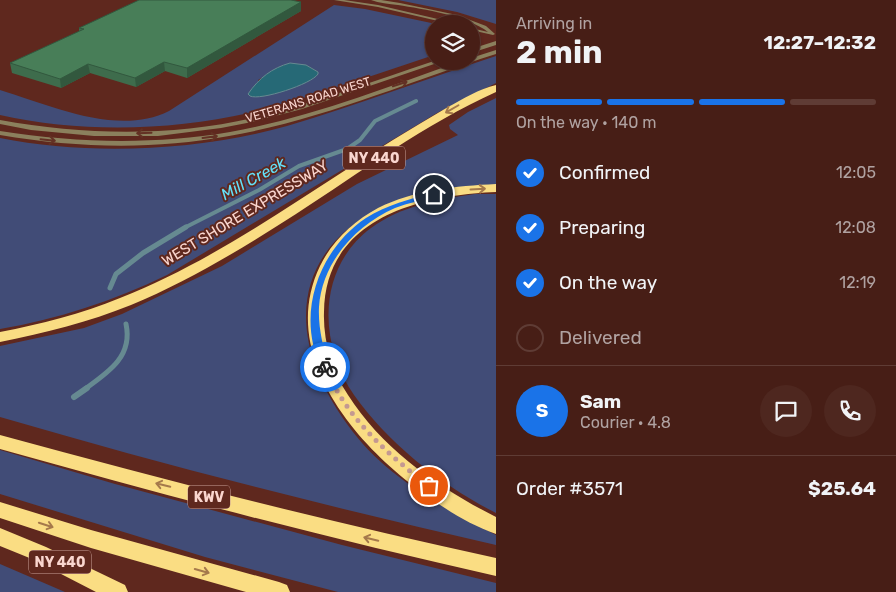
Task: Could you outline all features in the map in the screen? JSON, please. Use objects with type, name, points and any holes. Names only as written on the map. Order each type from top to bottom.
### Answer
[{"type":"highway","name":"WEST SHORE EXPRESSWAY","points":[[0,337],[52,326],[139,296],[165,284],[241,242],[437,118],[496,88]]},
{"type":"highway","points":[[496,188],[449,191],[419,198],[393,207],[369,219],[348,237],[332,256],[321,280],[315,314],[321,358],[341,398],[354,417],[388,453],[408,470],[453,503],[496,526]]},
{"type":"highway","name":"KWV","points":[[0,442],[86,466],[418,550],[496,567]]},
{"type":"highway","points":[[0,510],[90,539],[279,592]]},
{"type":"highway","name":"NY 440","points":[[0,537],[47,556],[118,592]]},
{"type":"street","points":[[480,48],[496,43]]},
{"type":"street","name":"VETERANS ROAD WEST","points":[[480,58],[496,52]]},
{"type":"street","name":"VETERANS ROAD WEST","points":[[0,122],[48,130],[102,133],[164,132],[210,127],[274,114],[425,66]]},
{"type":"street","name":"VETERANS ROAD WEST","points":[[0,133],[43,140],[99,144],[217,136],[285,121],[442,70]]},
{"type":"lane","points":[[336,0],[378,6],[425,17]]},
{"type":"lane","points":[[373,0],[457,17],[488,28],[494,34]]},
{"type":"lane","points":[[480,31],[494,34]]},
{"type":"shaded area","points":[[398,0],[496,0],[496,24],[480,19],[480,15],[467,15]]},
{"type":"shaded area","points":[[334,5],[365,9],[425,22],[425,58],[295,100],[219,119],[124,128],[61,125],[30,121],[0,115],[0,90],[84,116],[128,121],[149,118],[169,111]],"holes":[[[284,65],[306,65],[318,72],[294,87],[264,96],[258,80]]]},
{"type":"shaded area","points":[[496,56],[496,83],[437,113],[167,275],[85,308],[43,320],[0,329],[0,138],[34,144],[107,149],[181,146],[218,141],[287,126],[455,70],[480,70],[480,61]]},
{"type":"shaded area","points":[[290,63],[306,65],[318,72],[318,74],[296,87],[274,94],[256,97],[248,94],[266,74]]},
{"type":"shaded area","points":[[496,98],[496,186],[439,190],[391,204],[352,226],[324,255],[309,292],[307,334],[322,381],[353,432],[367,449],[383,464],[419,491],[496,535],[496,545],[247,485],[0,417],[0,346],[84,328],[122,314],[222,266],[357,184],[458,135],[450,129],[449,125],[468,112]]},
{"type":"shaded area","points":[[475,194],[496,194],[496,513],[436,477],[384,431],[354,395],[342,375],[334,353],[329,330],[329,307],[332,285],[340,264],[353,245],[371,228],[383,220],[408,209],[434,201]]},
{"type":"shaded area","points":[[0,450],[115,484],[342,545],[496,583],[496,592],[338,592],[205,557],[0,494]]},
{"type":"shaded area","points":[[0,564],[65,592],[0,592]]},
{"type":"building","points":[[139,0],[291,0],[301,2],[187,68],[164,62],[135,78],[88,64],[60,79],[10,63],[84,29],[79,28]]},
{"type":"waterway","name":"Mill Creek","points":[[184,228],[259,190],[299,166],[347,149],[360,140],[375,121],[416,101]]},
{"type":"waterway","name":"Mill Creek","points":[[110,288],[116,274],[143,253],[186,227]]},
{"type":"waterway","name":"Mill Creek","points":[[85,389],[103,376],[117,362],[126,345],[126,324]]},
{"type":"waterway","name":"Mill Creek","points":[[74,397],[87,388]]},
{"type":"way so far","points":[[325,367],[328,376],[354,417],[388,453],[429,486]]},
{"type":"route","points":[[325,367],[317,339],[315,306],[321,280],[332,256],[339,246],[369,219],[393,207],[434,194]]}]
